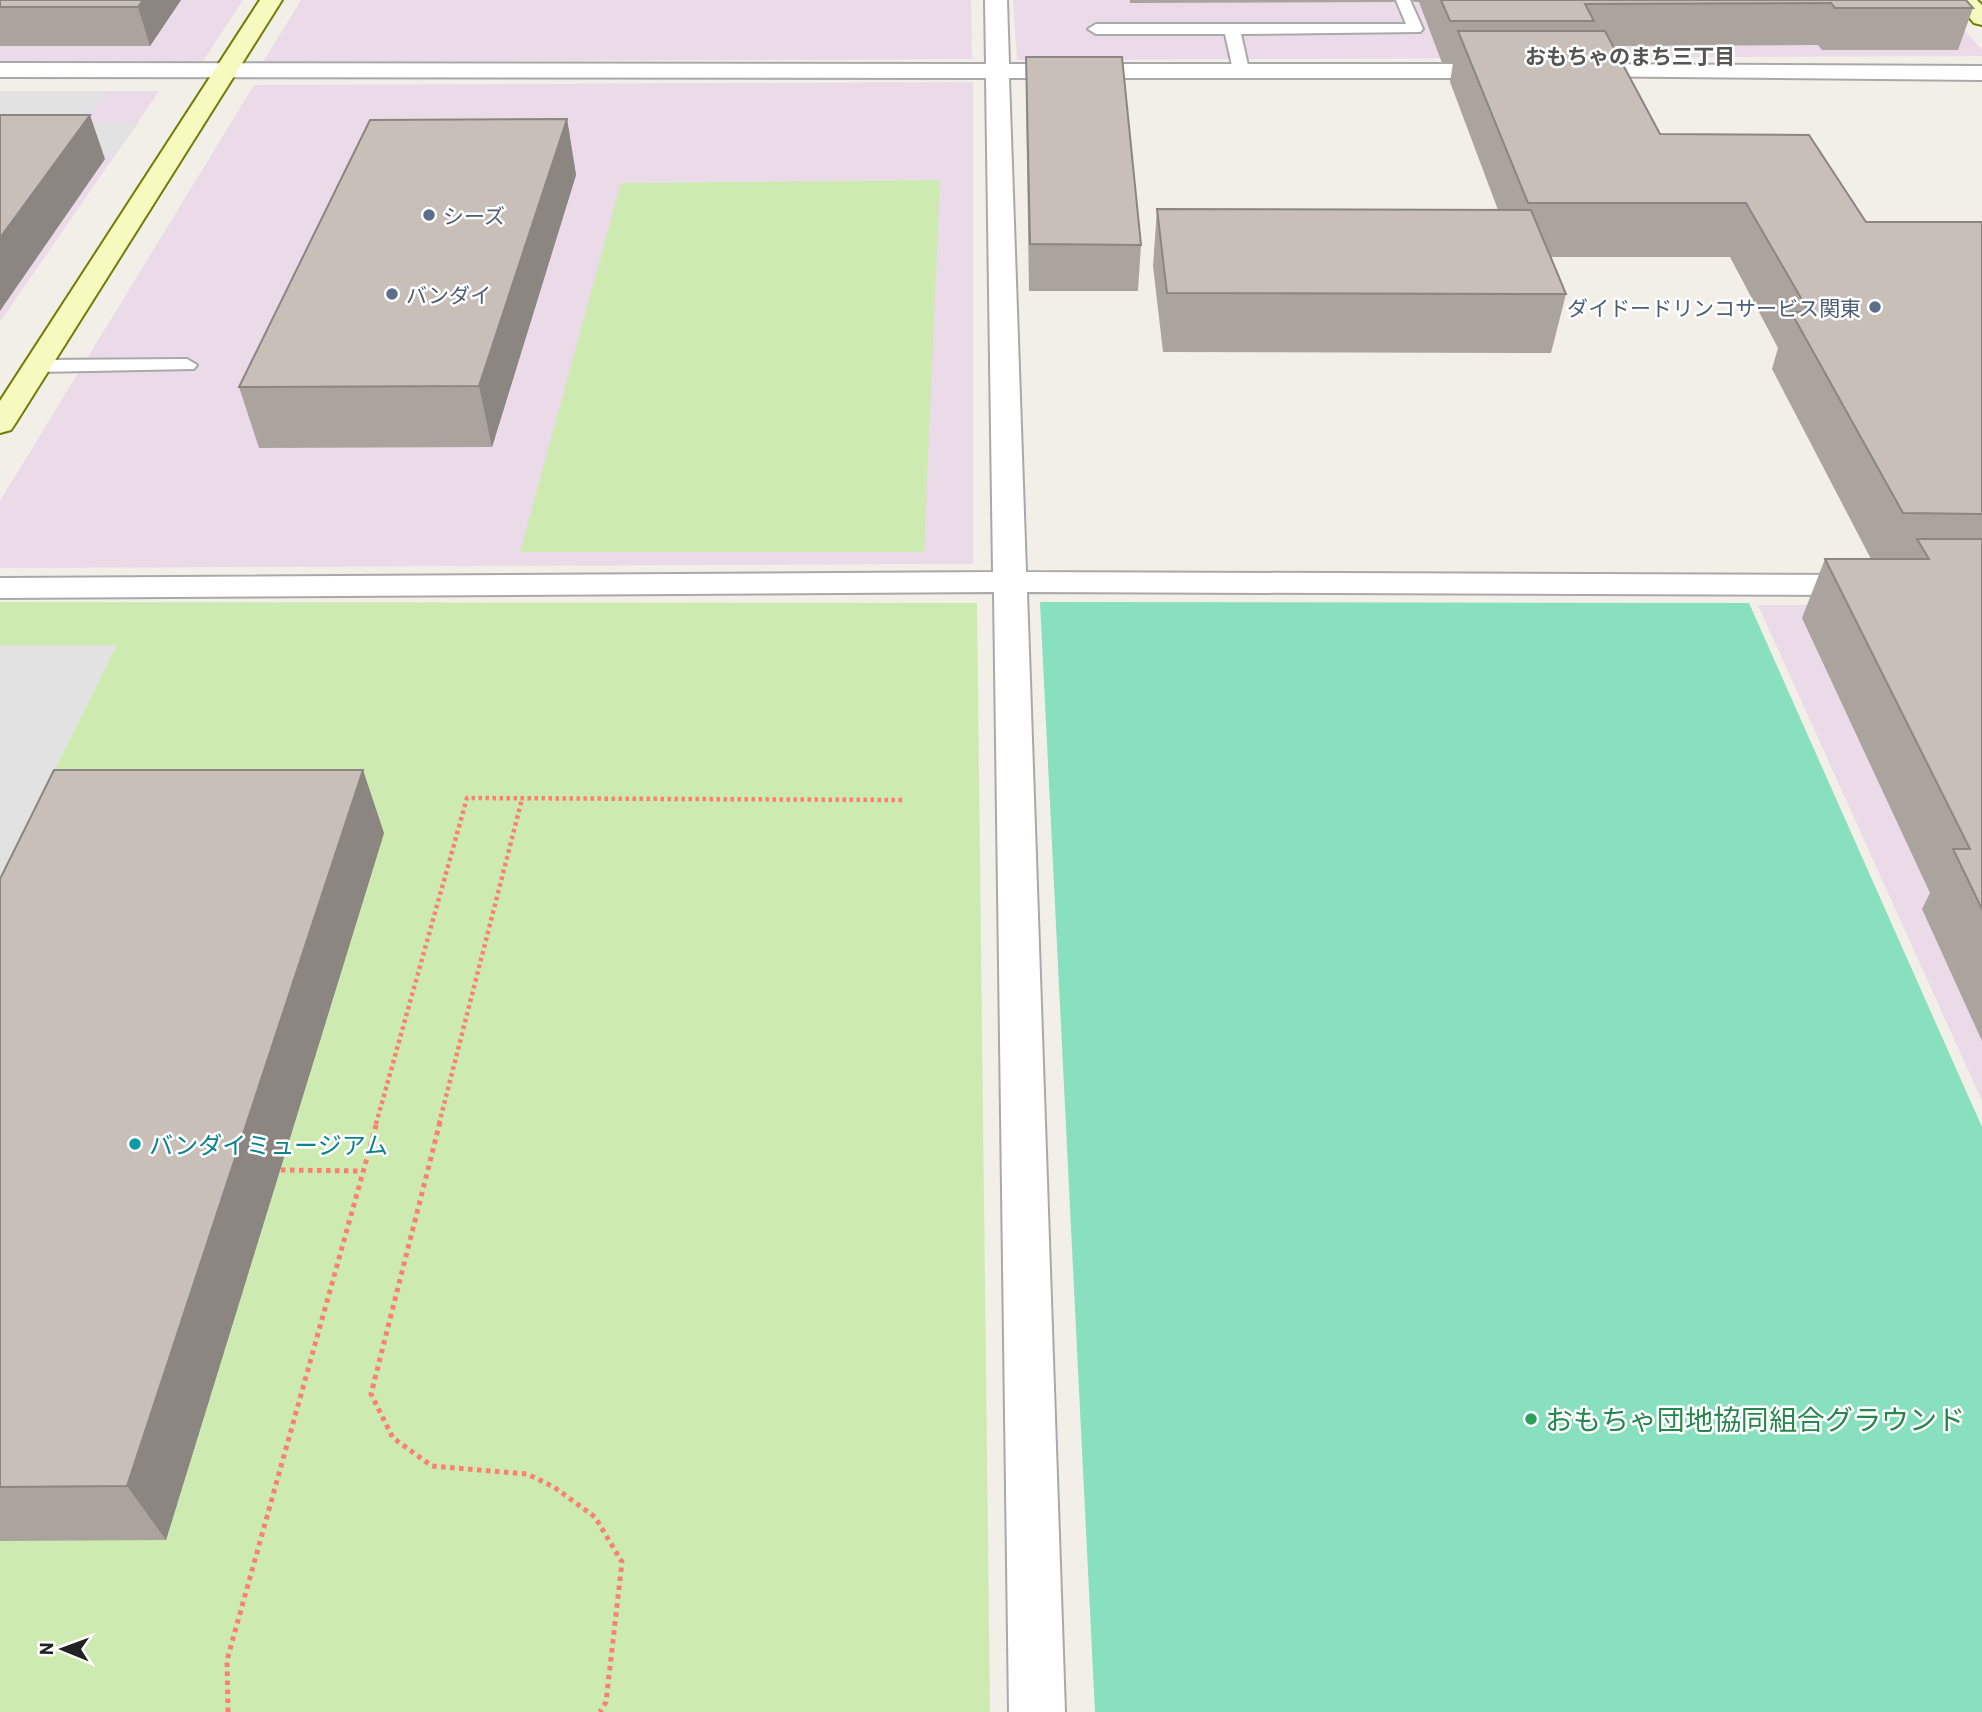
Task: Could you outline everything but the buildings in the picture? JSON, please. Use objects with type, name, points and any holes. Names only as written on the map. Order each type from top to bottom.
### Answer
[{"type":"street","points":[[0,424],[271,0]]},
{"type":"street","points":[[996,0],[1037,1712]]},
{"type":"street","points":[[1965,0],[1982,19]]},
{"type":"street","points":[[0,70],[228,68],[1521,71]]},
{"type":"street","points":[[1549,71],[1982,72]]},
{"type":"street","points":[[0,588],[1008,582],[1899,585]]},
{"type":"lane","points":[[1096,29],[1415,29],[1404,0]]},
{"type":"lane","points":[[1233,29],[1241,70]]},
{"type":"lane","points":[[38,366],[187,365]]},
{"type":"path","points":[[228,1712],[227,1660],[467,798],[904,800]]},
{"type":"path","points":[[522,799],[371,1394],[393,1438],[432,1466],[527,1474],[554,1487],[595,1517],[622,1562],[606,1702],[600,1712]]},
{"type":"path","points":[[281,1170],[362,1171]]},
{"type":"shaded area","points":[[0,0],[243,0],[203,61],[0,61]]},
{"type":"shaded area","points":[[301,0],[971,0],[972,59],[263,62]]},
{"type":"shaded area","points":[[1013,0],[1938,0],[1982,50],[1982,56],[1017,60]]},
{"type":"shaded area","points":[[973,82],[973,564],[0,568],[0,501],[254,85]]},
{"type":"shaded area","points":[[0,91],[159,91],[0,322]]},
{"type":"shaded area","points":[[0,91],[107,91],[84,123],[138,123],[116,154],[0,154]]},
{"type":"shaded area","points":[[1758,605],[1982,605],[1982,1101]]},
{"type":"shaded area","points":[[0,645],[117,645],[0,880]]},
{"type":"green space","points":[[940,180],[924,552],[520,552],[621,183]]},
{"type":"green space","points":[[0,602],[977,603],[990,1712],[0,1712]]},
{"type":"green space","name":"おもちゃ団地協同組合グラウンド","points":[[1040,602],[1749,603],[1982,1127],[1982,1712],[1095,1712]]},
{"type":"place","name":"シーズ","points":[[429,215]]},
{"type":"place","name":"バンダイ","points":[[392,294]]},
{"type":"place","name":"ダイドードリンコサービス関東","points":[[1875,307]]},
{"type":"place","name":"バンダイミュージアム","points":[[135,1144]]},
{"type":"place","name":"おもちゃ団地協同組合グラウンド","points":[[1531,1419]]},
{"type":"district","name":"おもちゃのまち三丁目","points":[[1630,55]]}]
